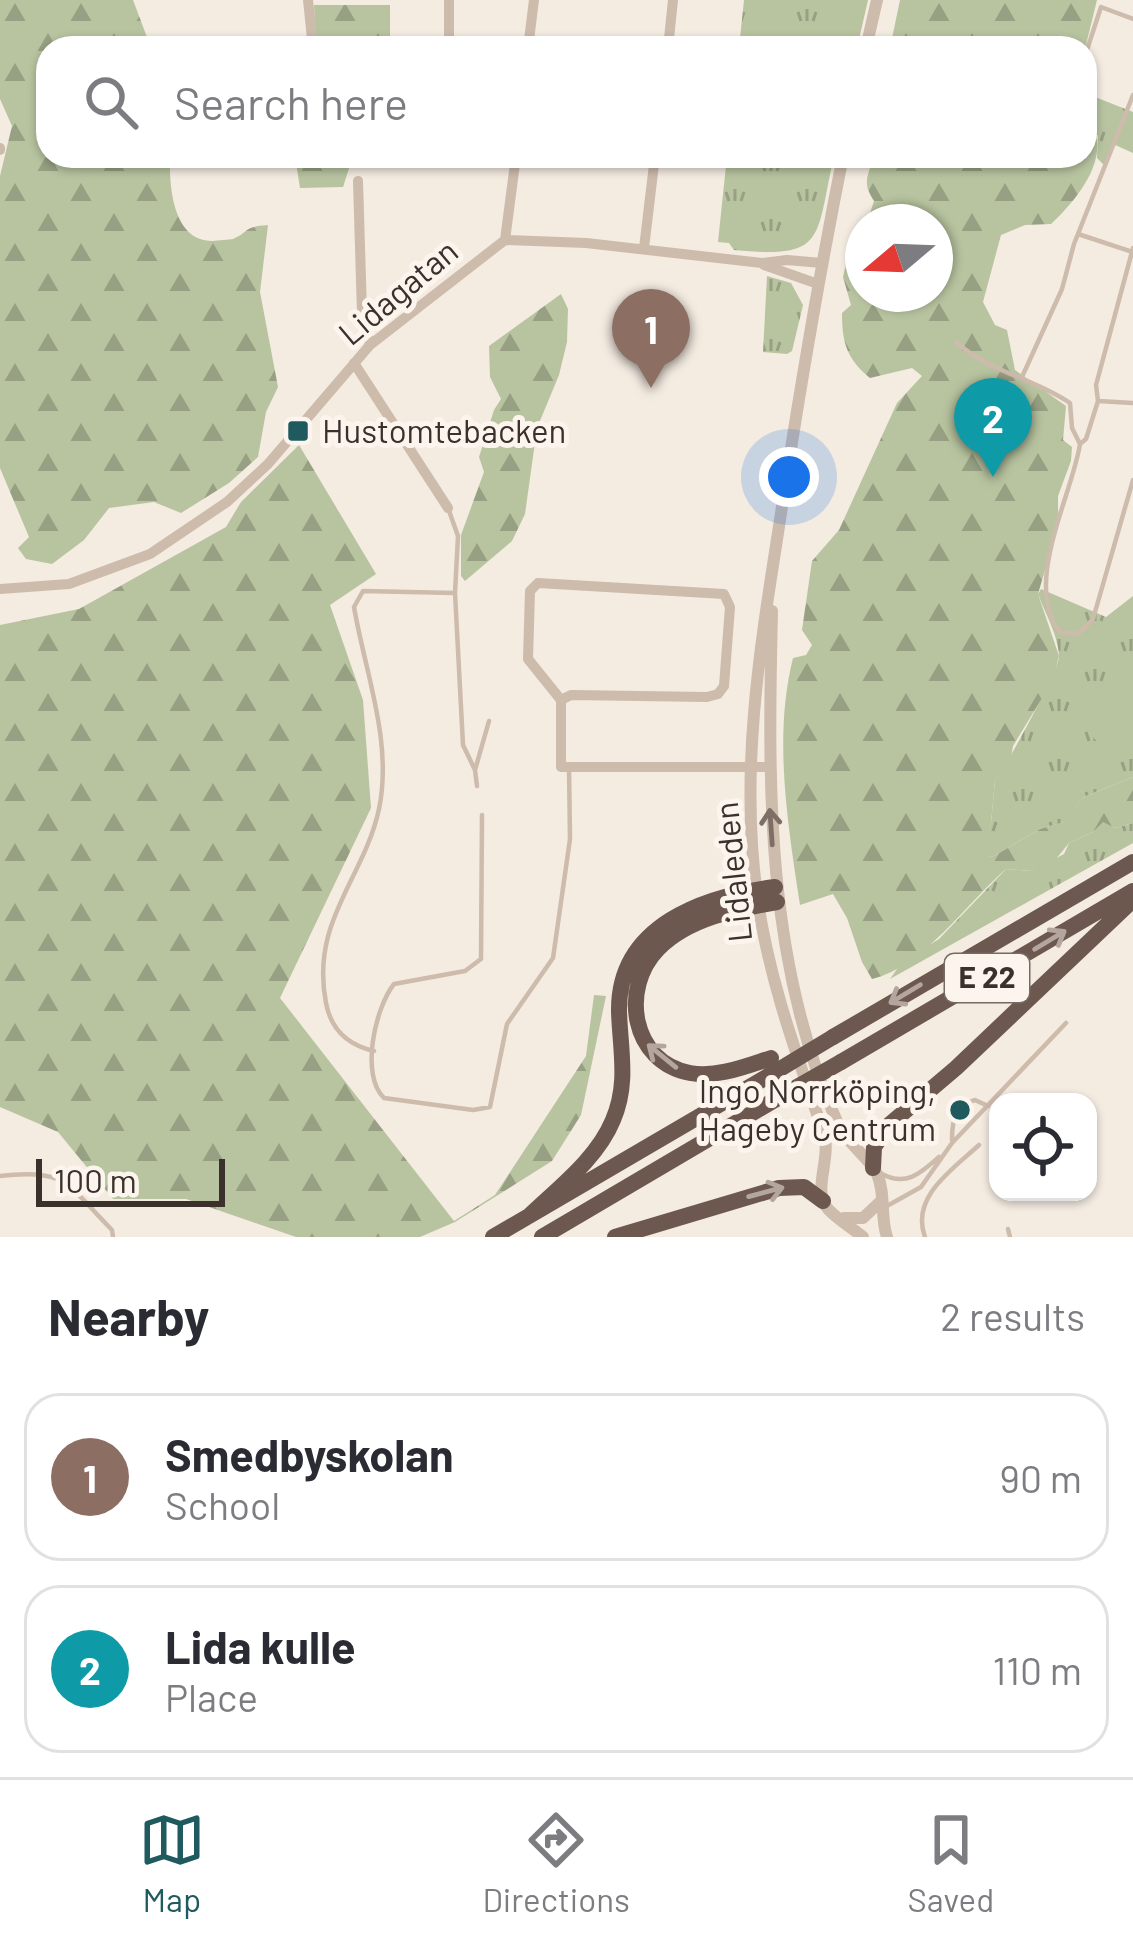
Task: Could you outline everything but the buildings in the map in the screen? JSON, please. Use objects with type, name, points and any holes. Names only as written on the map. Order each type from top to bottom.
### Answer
[{"type":"highway","name":"E 22","points":[[493,1237],[773,1065],[833,1037],[1133,862]]},
{"type":"highway","name":"E 22","points":[[542,1237],[1133,891]]},
{"type":"highway","points":[[767,896],[712,917],[660,946],[634,989],[636,1016],[648,1046],[661,1060],[691,1074],[773,1065]]},
{"type":"highway","points":[[529,1216],[591,1155],[613,1122],[624,1073],[621,989],[634,953],[647,937],[701,903],[767,896]]},
{"type":"highway","points":[[870,1166],[874,1147],[890,1124],[1133,900]]},
{"type":"highway","points":[[615,1237],[778,1188],[804,1186],[823,1201]]},
{"type":"street","points":[[308,0],[312,36]]},
{"type":"street","points":[[449,0],[449,36]]},
{"type":"street","points":[[530,36],[534,0]]},
{"type":"street","points":[[669,36],[673,0]]},
{"type":"street","points":[[869,36],[878,0]]},
{"type":"street","points":[[505,240],[514,168]]},
{"type":"street","points":[[644,248],[654,168]]},
{"type":"street","name":"Lidaleden","points":[[826,1168],[825,1134],[788,1036],[750,767],[756,675],[773,562],[841,168]]},
{"type":"street","points":[[358,181],[362,313],[370,345]]},
{"type":"street","name":"Lidagatan","points":[[0,589],[69,584],[150,554],[227,502],[268,464],[370,345],[505,240],[644,248],[761,263],[818,284]]},
{"type":"street","name":"Lidagatan","points":[[761,263],[822,263]]},
{"type":"street","points":[[354,363],[448,508]]},
{"type":"street","name":"Lidaleden","points":[[773,562],[767,896],[809,1044],[839,1126],[870,1166]]},
{"type":"street","points":[[561,700],[571,695],[718,694],[724,686],[728,598],[538,583],[530,591],[528,659],[561,700],[561,767],[769,767]]},
{"type":"street","points":[[863,1237],[823,1201],[820,1190],[826,1168],[843,1156],[870,1166],[887,1237]]},
{"type":"street","points":[[837,1216],[856,1220],[880,1206]]},
{"type":"lane","points":[[1091,36],[1102,3],[1133,19]]},
{"type":"lane","points":[[1022,377],[1062,289],[1078,233],[1133,95]]},
{"type":"lane","points":[[1078,233],[1133,251],[1096,386],[1098,400],[1063,495],[1044,586],[1060,632],[1078,634],[1093,619],[1133,480]]},
{"type":"lane","points":[[956,342],[975,359],[1070,403],[1072,428],[1080,444]]},
{"type":"lane","points":[[1098,400],[1133,403]]},
{"type":"lane","points":[[448,508],[458,536],[455,593],[463,745],[477,786]]},
{"type":"lane","points":[[1122,516],[1133,522]]},
{"type":"lane","points":[[374,1051],[343,1038],[328,1014],[322,982],[326,940],[379,810],[375,697],[354,607],[363,591],[455,593]]},
{"type":"lane","points":[[475,770],[489,721]]},
{"type":"lane","points":[[482,815],[481,959],[465,971],[394,984],[378,1013],[371,1078],[384,1098],[473,1110],[490,1107],[507,1024],[553,958],[557,909],[569,858],[569,767]]},
{"type":"lane","points":[[880,1206],[911,1195],[952,1143],[1066,1023]]},
{"type":"lane","points":[[952,1143],[952,1120],[959,1109],[975,1100],[988,1106]]},
{"type":"lane","points":[[925,1237],[920,1221],[929,1194],[979,1145]]},
{"type":"lane","points":[[870,1166],[899,1181],[944,1154]]},
{"type":"lane","points":[[0,1176],[38,1172],[58,1177],[112,1230],[113,1237]]},
{"type":"green space","points":[[0,0],[133,0],[146,36],[36,36],[36,168],[170,168],[176,210],[189,232],[200,239],[229,240],[250,228],[268,225],[260,292],[278,387],[266,412],[258,457],[229,483],[181,513],[154,502],[109,508],[84,540],[52,564],[26,559],[18,548],[29,537],[0,468],[0,176],[12,126],[0,99]]},
{"type":"green space","points":[[744,0],[868,0],[860,36],[740,36]]},
{"type":"green space","points":[[900,0],[1097,0],[1088,36],[892,36]]},
{"type":"green space","points":[[314,5],[390,5],[390,36],[315,36]]},
{"type":"green space","points":[[1097,98],[1133,112],[1133,153],[1113,144],[1104,165],[1097,158]]},
{"type":"green space","points":[[297,168],[349,168],[343,187],[300,188]]},
{"type":"green space","points":[[726,168],[831,168],[819,225],[802,246],[764,252],[734,250],[729,243],[718,242]]},
{"type":"green space","points":[[870,168],[1093,168],[1051,224],[1025,225],[1001,235],[983,302],[995,325],[1007,330],[1015,370],[1066,406],[1063,440],[1072,447],[1058,496],[1058,526],[1038,594],[1059,656],[1053,680],[1013,746],[1010,763],[995,781],[991,823],[981,852],[983,857],[994,856],[1040,829],[1064,822],[1084,797],[1133,777],[1133,823],[1115,828],[1103,822],[1069,843],[1052,864],[1032,871],[1006,869],[909,962],[872,979],[833,894],[800,905],[783,750],[793,658],[806,655],[812,645],[802,630],[812,561],[839,530],[897,403],[922,376],[912,368],[870,378],[847,350],[842,313],[953,312],[953,204],[874,201],[867,184]]},
{"type":"green space","points":[[767,276],[791,283],[803,305],[792,351],[787,354],[763,352]]},
{"type":"green space","points":[[561,294],[568,309],[567,342],[537,428],[525,514],[512,541],[465,581],[461,535],[484,472],[479,457],[501,399],[490,377],[489,346]]},
{"type":"green space","points":[[299,445],[376,574],[330,605],[363,700],[371,808],[280,998],[454,1221],[495,1195],[586,1056],[594,995],[606,996],[581,1115],[552,1161],[455,1222],[420,1237],[296,1237],[186,1199],[113,1199],[58,1132],[0,1107],[0,625],[79,609],[226,527],[241,502]]},
{"type":"green space","points":[[1041,589],[1106,617],[1133,596],[1133,777],[1084,797],[1065,822],[1040,829],[983,858],[980,852],[991,823],[995,781],[1059,657],[1038,594]]},
{"type":"green space","points":[[1133,659],[1133,738],[1109,755],[1074,710]]},
{"type":"green space","points":[[1103,821],[1115,828],[1133,823],[1133,843],[890,979],[902,962],[939,939],[1006,869],[1032,871],[1064,854],[1069,843],[1093,832]]},
{"type":"place","name":"Smedbyskolan","points":[[651,388]]},
{"type":"place","name":"Hustomtebacken","points":[[298,431]]},
{"type":"place","name":"Lida kulle","points":[[993,477]]},
{"type":"place","name":"Ingo Norrköping, Hageby Centrum","points":[[960,1110]]}]
